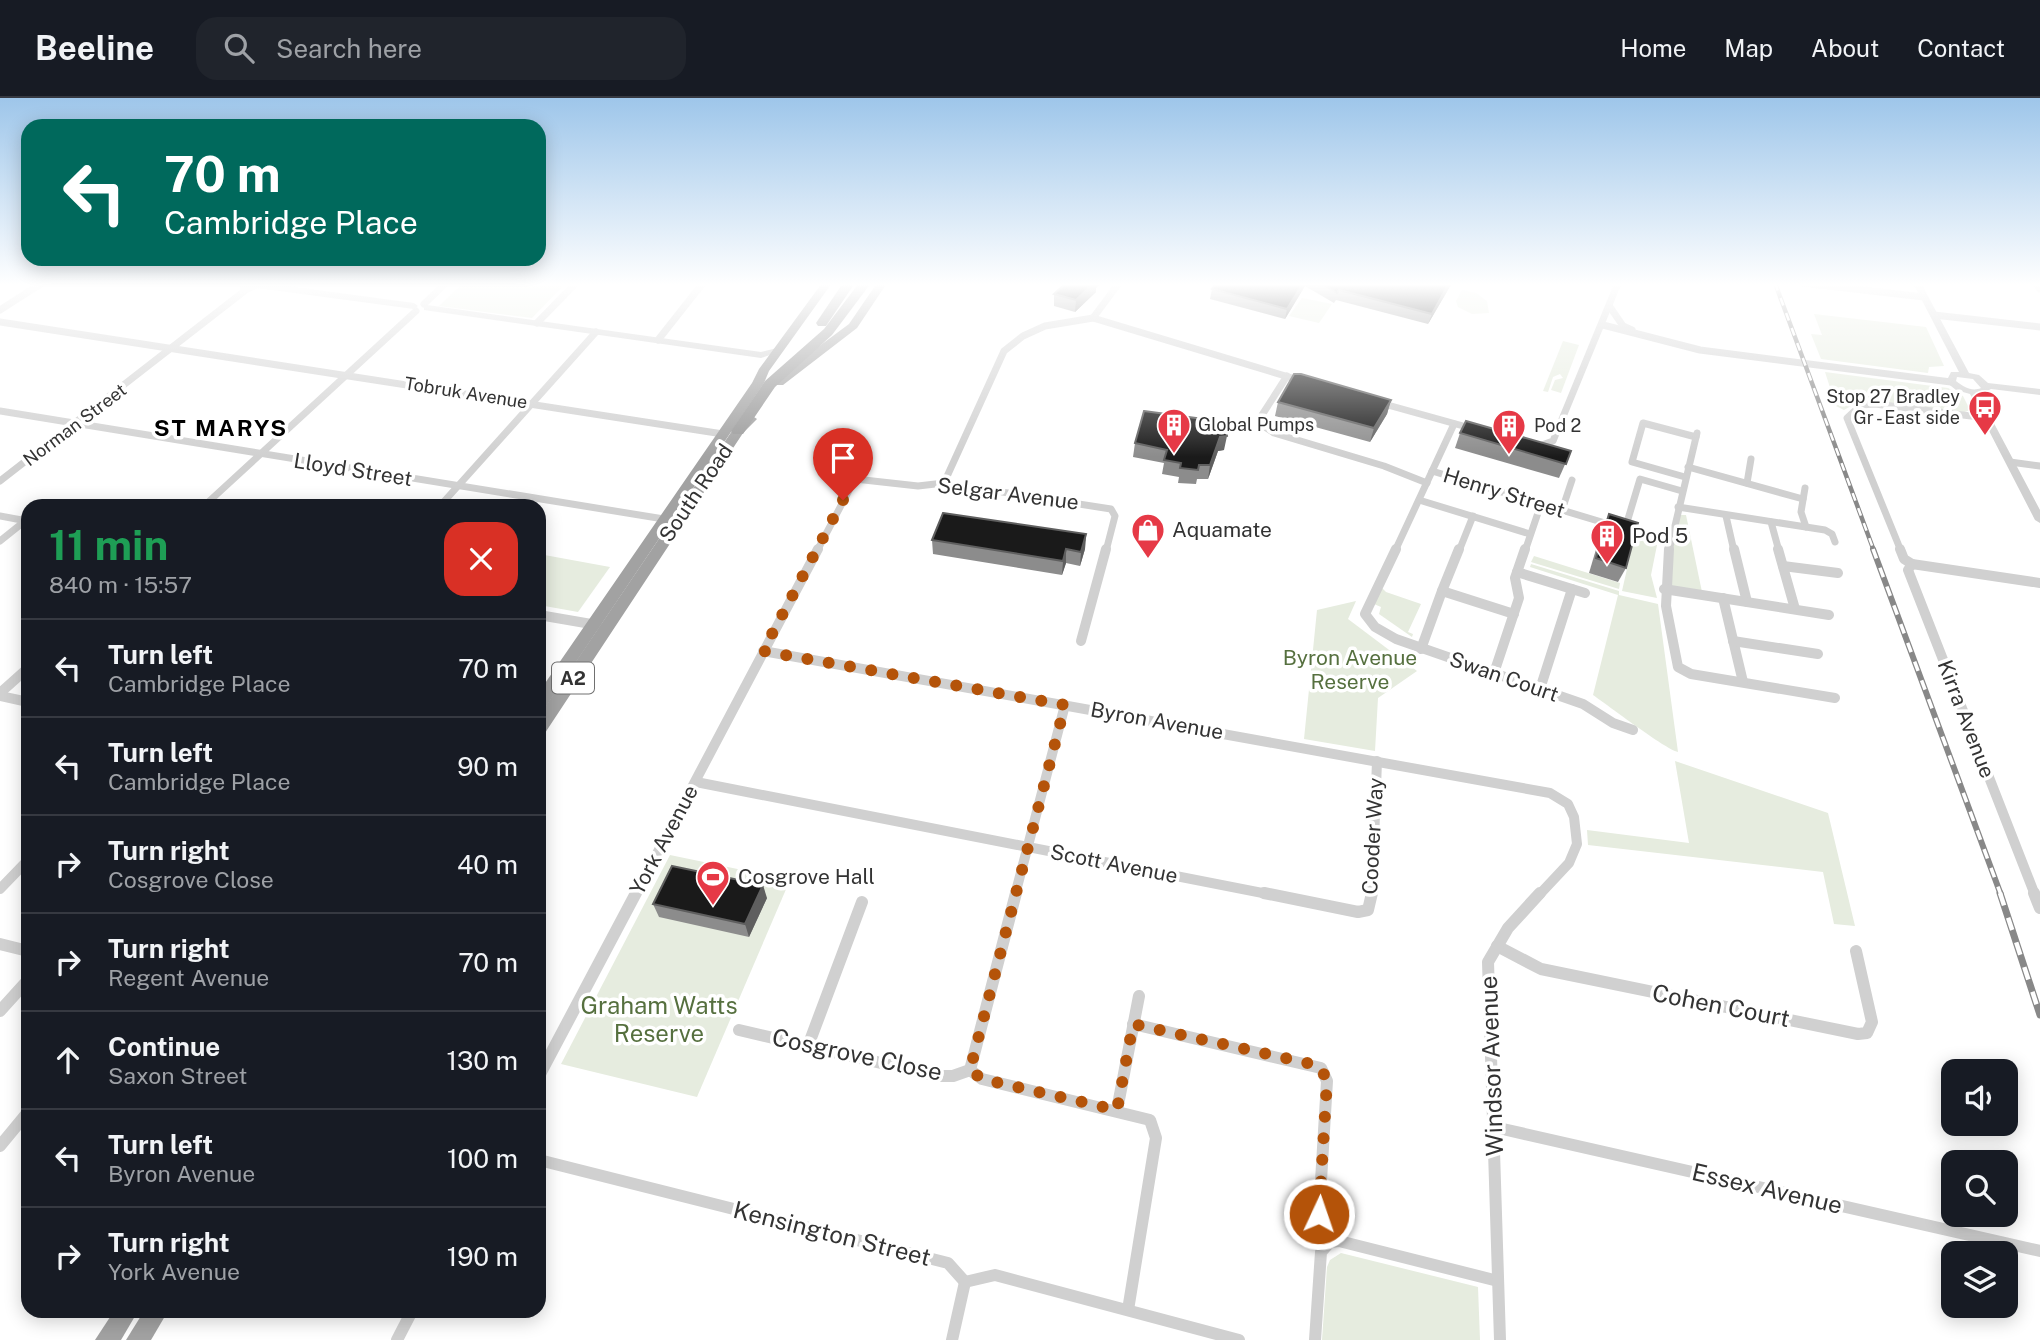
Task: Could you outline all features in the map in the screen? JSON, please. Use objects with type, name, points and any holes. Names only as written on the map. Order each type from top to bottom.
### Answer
[{"type":"highway","name":"South Road","points":[[546,717],[600,626],[758,383],[764,359],[777,351],[784,341]]},
{"type":"highway","points":[[758,383],[804,341]]},
{"type":"highway","points":[[738,431],[770,384],[818,341]]},
{"type":"highway","name":"South Road","points":[[671,520],[779,382],[834,341]]},
{"type":"highway","name":"South Road","points":[[546,695],[600,626]]},
{"type":"highway","points":[[107,1340],[122,1318]]},
{"type":"highway","points":[[138,1340],[152,1318]]},
{"type":"street","name":"Tobruk Avenue","points":[[127,341],[723,434]]},
{"type":"street","name":"Norman Street","points":[[0,481],[182,341]]},
{"type":"street","points":[[212,499],[382,341]]},
{"type":"street","points":[[446,499],[588,341]]},
{"type":"street","points":[[663,341],[764,359]]},
{"type":"street","points":[[944,483],[1004,351],[1016,341]]},
{"type":"street","points":[[1164,341],[1313,384]]},
{"type":"street","points":[[1524,443],[1548,446],[1553,441],[1596,341]]},
{"type":"street","points":[[1664,341],[1700,350],[1951,382],[1973,392],[1986,390],[1987,386]]},
{"type":"street","points":[[1948,341],[1965,374]]},
{"type":"street","points":[[1951,382],[1954,374],[1965,374],[1987,386],[2040,392]]},
{"type":"street","points":[[1287,376],[1262,415],[1265,427],[1274,433],[1384,466],[1427,483]]},
{"type":"street","points":[[1973,392],[2040,520]]},
{"type":"street","points":[[1366,398],[1489,433]]},
{"type":"street","name":"Kirra Avenue","points":[[1987,418],[1875,404],[1861,405],[1847,418],[1908,561],[1908,570],[2040,908]]},
{"type":"street","name":"Lloyd Street","points":[[0,411],[539,499]]},
{"type":"street","points":[[1685,477],[1632,462],[1643,423],[1696,435],[1668,542],[1664,589],[1678,667],[1691,674],[1835,698]]},
{"type":"street","points":[[1454,424],[1419,500],[1531,534]]},
{"type":"street","points":[[1746,483],[1751,459]]},
{"type":"street","points":[[2010,462],[2040,466]]},
{"type":"street","points":[[1688,467],[1803,499]]},
{"type":"street","name":"Henry Street","points":[[1432,471],[1668,542]]},
{"type":"street","name":"Selgar Avenue","points":[[855,479],[918,486],[944,483],[1106,506],[1115,516],[1081,640]]},
{"type":"street","name":"York Avenue","points":[[546,1063],[696,782],[787,603],[855,479]]},
{"type":"street","points":[[1625,529],[1640,479],[1682,491]]},
{"type":"street","points":[[1562,510],[1572,480]]},
{"type":"street","points":[[1805,488],[1801,512],[1806,527]]},
{"type":"street","name":"Lloyd Street","points":[[546,500],[671,520]]},
{"type":"street","name":"Swan Court","points":[[1419,500],[1367,608],[1365,614],[1375,626],[1384,634],[1421,649],[1583,704],[1613,723],[1633,730]]},
{"type":"street","points":[[1494,673],[1519,598],[1517,572],[1541,504]]},
{"type":"street","points":[[1678,507],[1825,530],[1832,534],[1835,542]]},
{"type":"street","points":[[0,516],[21,520]]},
{"type":"street","points":[[1421,649],[1474,516]]},
{"type":"street","points":[[1726,516],[1747,602]]},
{"type":"street","points":[[1771,523],[1796,609]]},
{"type":"street","points":[[0,541],[21,525]]},
{"type":"street","points":[[1908,561],[2040,583]]},
{"type":"street","points":[[1783,566],[1838,573]]},
{"type":"street","points":[[1517,572],[1585,593]]},
{"type":"street","points":[[1539,689],[1572,589]]},
{"type":"street","points":[[1664,589],[1829,615]]},
{"type":"street","points":[[1442,591],[1514,614]]},
{"type":"street","points":[[1723,598],[1743,682]]},
{"type":"street","points":[[546,616],[600,626]]},
{"type":"street","points":[[1733,641],[1818,654]]},
{"type":"street","name":"Byron Avenue","points":[[763,651],[1550,793]]},
{"type":"street","points":[[0,695],[21,675]]},
{"type":"street","points":[[0,695],[21,700]]},
{"type":"street","points":[[970,1070],[1065,705]]},
{"type":"street","name":"Cooder Way","points":[[1368,910],[1371,902],[1377,761]]},
{"type":"street","name":"Scott Avenue","points":[[696,782],[1358,912],[1368,910]]},
{"type":"street","name":"Windsor Avenue","points":[[1500,1340],[1489,962],[1508,928],[1569,863],[1577,844],[1574,817],[1568,804],[1550,793]]},
{"type":"street","points":[[0,889],[21,867]]},
{"type":"street","points":[[2027,875],[2040,878]]},
{"type":"street","points":[[808,1046],[863,902]]},
{"type":"street","points":[[0,944],[21,949]]},
{"type":"street","name":"Cohen Court","points":[[1497,946],[1542,970],[1858,1034],[1871,1029],[1872,1022],[1856,951]]},
{"type":"street","points":[[0,1012],[21,987]]},
{"type":"street","points":[[1117,1110],[1139,996]]},
{"type":"street","points":[[1133,1024],[1321,1068],[1327,1081],[1319,1214],[1330,1242]]},
{"type":"street","name":"Cosgrove Close","points":[[739,1030],[937,1076],[953,1076],[970,1070],[982,1079],[1150,1120],[1156,1138],[1128,1310]]},
{"type":"street","points":[[0,1146],[21,1120]]},
{"type":"street","name":"Essex Avenue","points":[[1494,1127],[2040,1251]]},
{"type":"street","name":"Kensington Street","points":[[546,1162],[948,1263],[965,1282]]},
{"type":"street","points":[[1315,1340],[1321,1252],[1330,1242],[1339,1241],[1498,1281]]},
{"type":"street","points":[[952,1340],[965,1282],[995,1275],[1239,1340]]},
{"type":"street","points":[[397,1340],[408,1318]]},
{"type":"green space","points":[[1563,341],[1579,345],[1561,393],[1551,390],[1555,380],[1563,378],[1560,374],[1553,377],[1548,392],[1543,391]]},
{"type":"green space","points":[[1814,341],[1932,341],[1944,366],[1929,367],[1928,373],[1821,359]]},
{"type":"green space","points":[[1825,372],[1948,388],[1963,396],[1970,410],[1962,413],[1871,401],[1858,402],[1844,410],[1836,406]]},
{"type":"green space","points":[[1680,515],[1686,515],[1702,592],[1676,588],[1665,582]]},
{"type":"green space","points":[[1634,538],[1657,545],[1651,575],[1657,598],[1622,591]]},
{"type":"green space","points":[[546,555],[610,567],[578,612],[546,606]]},
{"type":"green space","points":[[1534,556],[1620,583],[1619,589],[1531,562]]},
{"type":"green space","points":[[1531,564],[1619,591],[1619,595],[1658,604],[1678,752],[1650,736],[1593,695],[1618,595],[1530,567]]},
{"type":"green space","points":[[1382,588],[1386,592],[1421,604],[1408,632],[1413,634],[1412,637],[1379,614],[1381,607],[1374,604]]},
{"type":"green space","name":"Byron Avenue Reserve","points":[[1356,601],[1348,619],[1417,671],[1378,698],[1375,751],[1304,739],[1317,610]]},
{"type":"green space","points":[[1675,761],[1828,813],[1855,926],[1834,924],[1823,872],[1588,845],[1587,830],[1689,843]]},
{"type":"green space","name":"Graham Watts Reserve","points":[[670,855],[790,880],[697,1097],[561,1064]]},
{"type":"green space","points":[[1341,1253],[1478,1287],[1480,1340],[1322,1340],[1327,1267],[1330,1260]]},
{"type":"building","points":[[1294,374],[1391,400],[1374,428],[1278,402]]},
{"type":"building","name":"Global Pumps","points":[[1144,411],[1225,422],[1227,436],[1220,437],[1210,465],[1199,465],[1198,470],[1180,468],[1181,463],[1164,460],[1167,450],[1135,443]]},
{"type":"building","points":[[1466,421],[1571,451],[1566,464],[1460,433]]},
{"type":"building","points":[[943,513],[1086,534],[1081,552],[1066,549],[1063,561],[932,540]]},
{"type":"building","points":[[1609,514],[1638,523],[1626,568],[1596,558]]},
{"type":"building","name":"Cosgrove Hall","points":[[672,866],[763,885],[745,924],[653,904]]},
{"type":"railway","points":[[1796,341],[1874,551]]},
{"type":"railway","points":[[1873,549],[2001,895]]},
{"type":"railway","points":[[2000,893],[2040,1015]]},
{"type":"place","name":"Stop 27 Bradley Gr - East side","points":[[1985,437]]},
{"type":"place","name":"Global Pumps","points":[[1174,455]]},
{"type":"place","name":"Pod 2","points":[[1509,456]]},
{"type":"place","name":"Aquamate","points":[[1148,560]]},
{"type":"place","name":"Pod 5","points":[[1607,566]]},
{"type":"place","name":"Cosgrove Hall","points":[[713,907]]},
{"type":"district","name":"ST MARYS","points":[[221,428]]},
{"type":"route","points":[[843,500],[763,651],[1065,705],[970,1061],[970,1070],[982,1079],[1117,1110],[1133,1024],[1312,1064],[1321,1068],[1327,1081],[1319,1214]]}]
